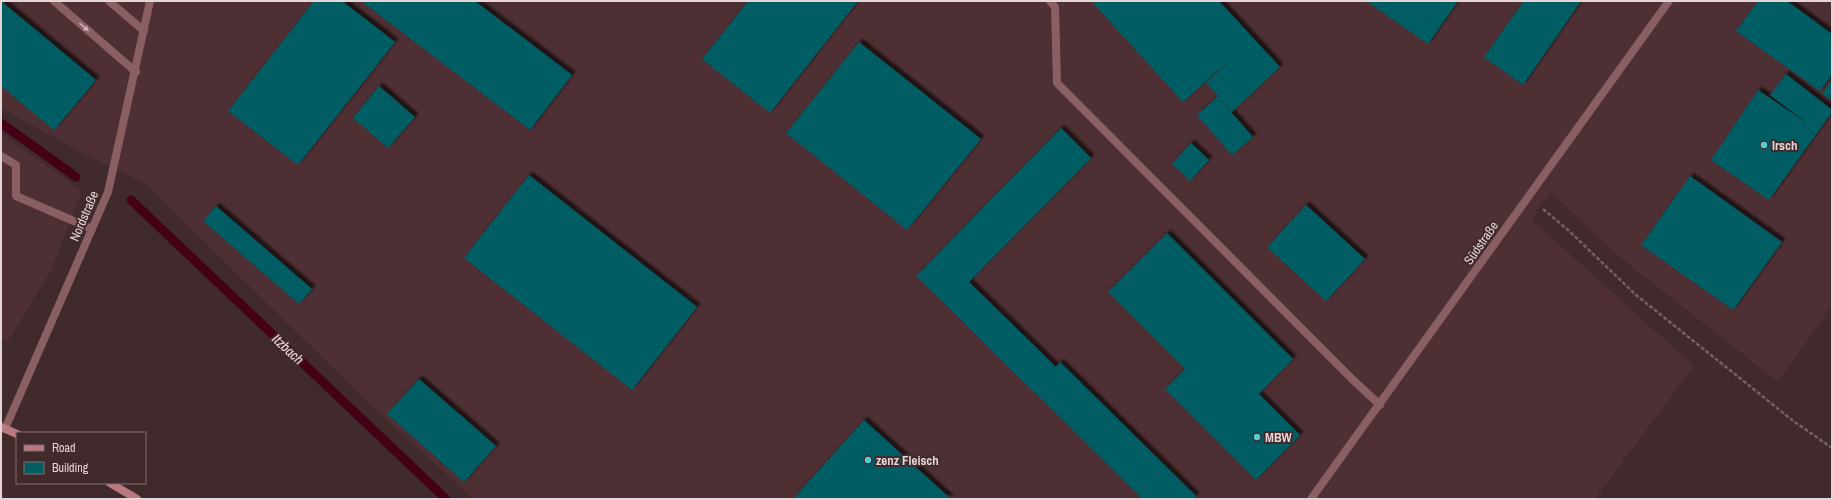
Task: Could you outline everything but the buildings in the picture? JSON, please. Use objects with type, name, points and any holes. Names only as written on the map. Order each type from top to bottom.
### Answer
[{"type":"main road","points":[[3,428],[16,434]]},
{"type":"main road","points":[[112,484],[137,499]]},
{"type":"street","points":[[54,1],[136,72]]},
{"type":"street","points":[[108,1],[144,31]]},
{"type":"street","name":"Nordstraße","points":[[3,428],[108,192],[136,72],[150,1]]},
{"type":"street","points":[[1050,1],[1055,7],[1057,83],[1352,379],[1380,405]]},
{"type":"street","name":"Südstraße","points":[[1312,499],[1668,1]]},
{"type":"street","points":[[1,156],[16,165],[16,196],[92,230]]},
{"type":"path","points":[[1529,197],[1567,229],[1636,295],[1792,420],[1832,448]]},
{"type":"shaded area","points":[[1,1],[1832,1],[1832,305],[1778,382],[1616,254],[1552,193],[1539,206],[1532,220],[1694,366],[1595,499],[473,499],[358,393],[146,184],[80,152],[1,108]]},
{"type":"shaded area","points":[[1,134],[82,191],[51,270],[8,341],[1,340]]},
{"type":"waterway","name":"Itzbach","points":[[1,123],[76,177]]},
{"type":"waterway","name":"Itzbach","points":[[131,200],[446,499]]},
{"type":"place","name":"Irsch","points":[[1764,145]]},
{"type":"place","name":"MBW","points":[[1257,437]]},
{"type":"place","name":"zenz Fleisch","points":[[868,460]]}]
